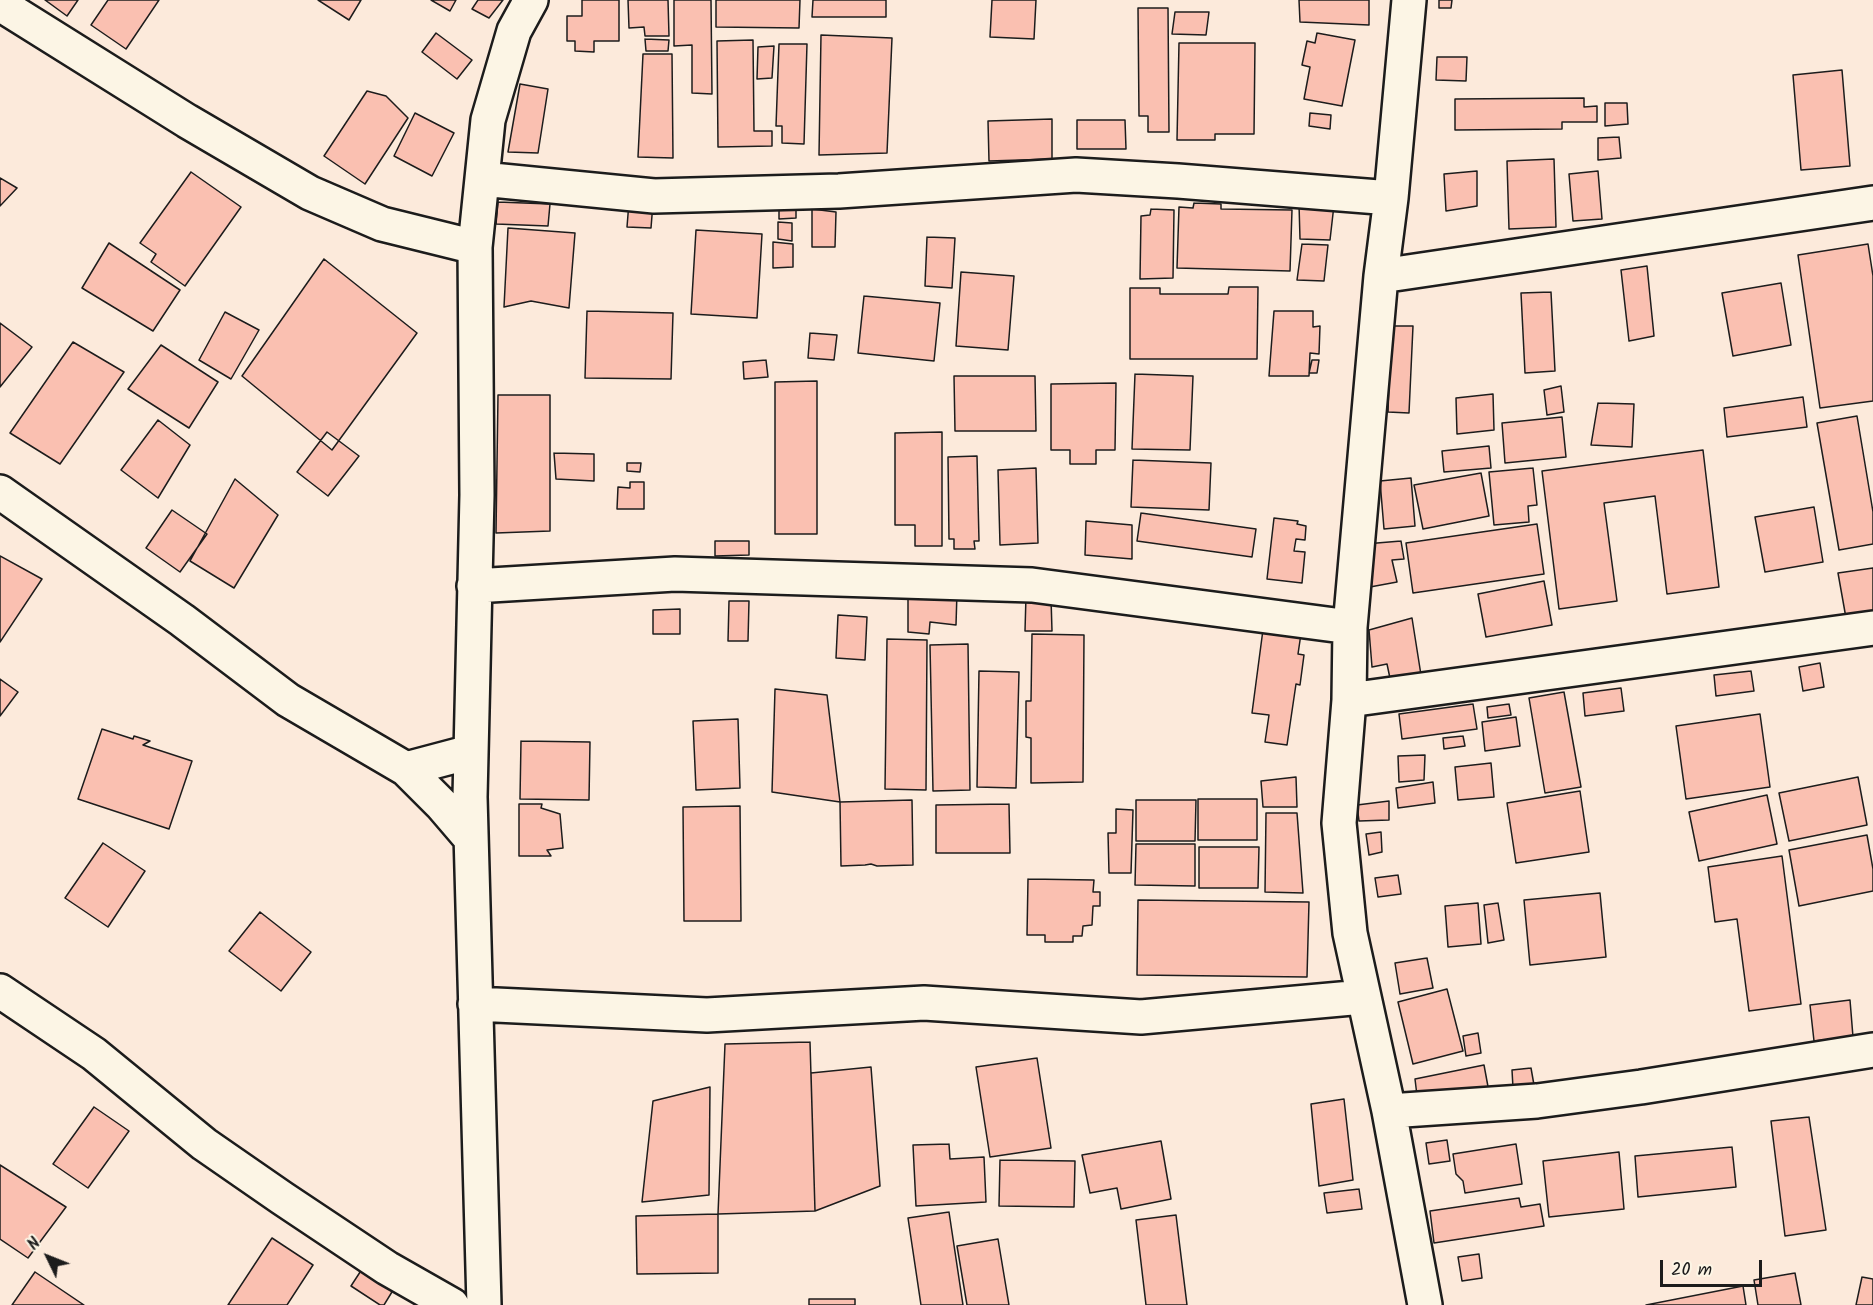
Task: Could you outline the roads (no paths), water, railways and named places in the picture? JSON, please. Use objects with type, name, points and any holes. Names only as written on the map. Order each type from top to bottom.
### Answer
[{"type":"street","points":[[484,1305],[470,752],[477,495],[474,247],[488,120],[514,31],[531,0]]},
{"type":"street","points":[[1409,0],[1381,276],[1350,627],[1349,700],[1338,823],[1350,933],[1389,1111],[1425,1305]]},
{"type":"street","points":[[0,4],[187,121],[310,193],[382,224],[474,247]]},
{"type":"street","points":[[482,179],[654,196],[840,191],[1076,175],[1390,198]]},
{"type":"street","points":[[1381,276],[1873,202]]},
{"type":"street","points":[[0,492],[182,620],[288,700],[406,769],[441,804],[471,839]]},
{"type":"street","points":[[474,586],[675,574],[1032,585],[1350,627]]},
{"type":"street","points":[[1349,700],[1873,628]]},
{"type":"street","points":[[406,769],[470,752]]},
{"type":"street","points":[[0,991],[94,1054],[204,1144],[387,1268],[452,1305]]},
{"type":"street","points":[[475,1004],[707,1016],[924,1003],[1141,1017],[1363,997]]},
{"type":"street","points":[[1389,1111],[1537,1101],[1873,1050]]}]
